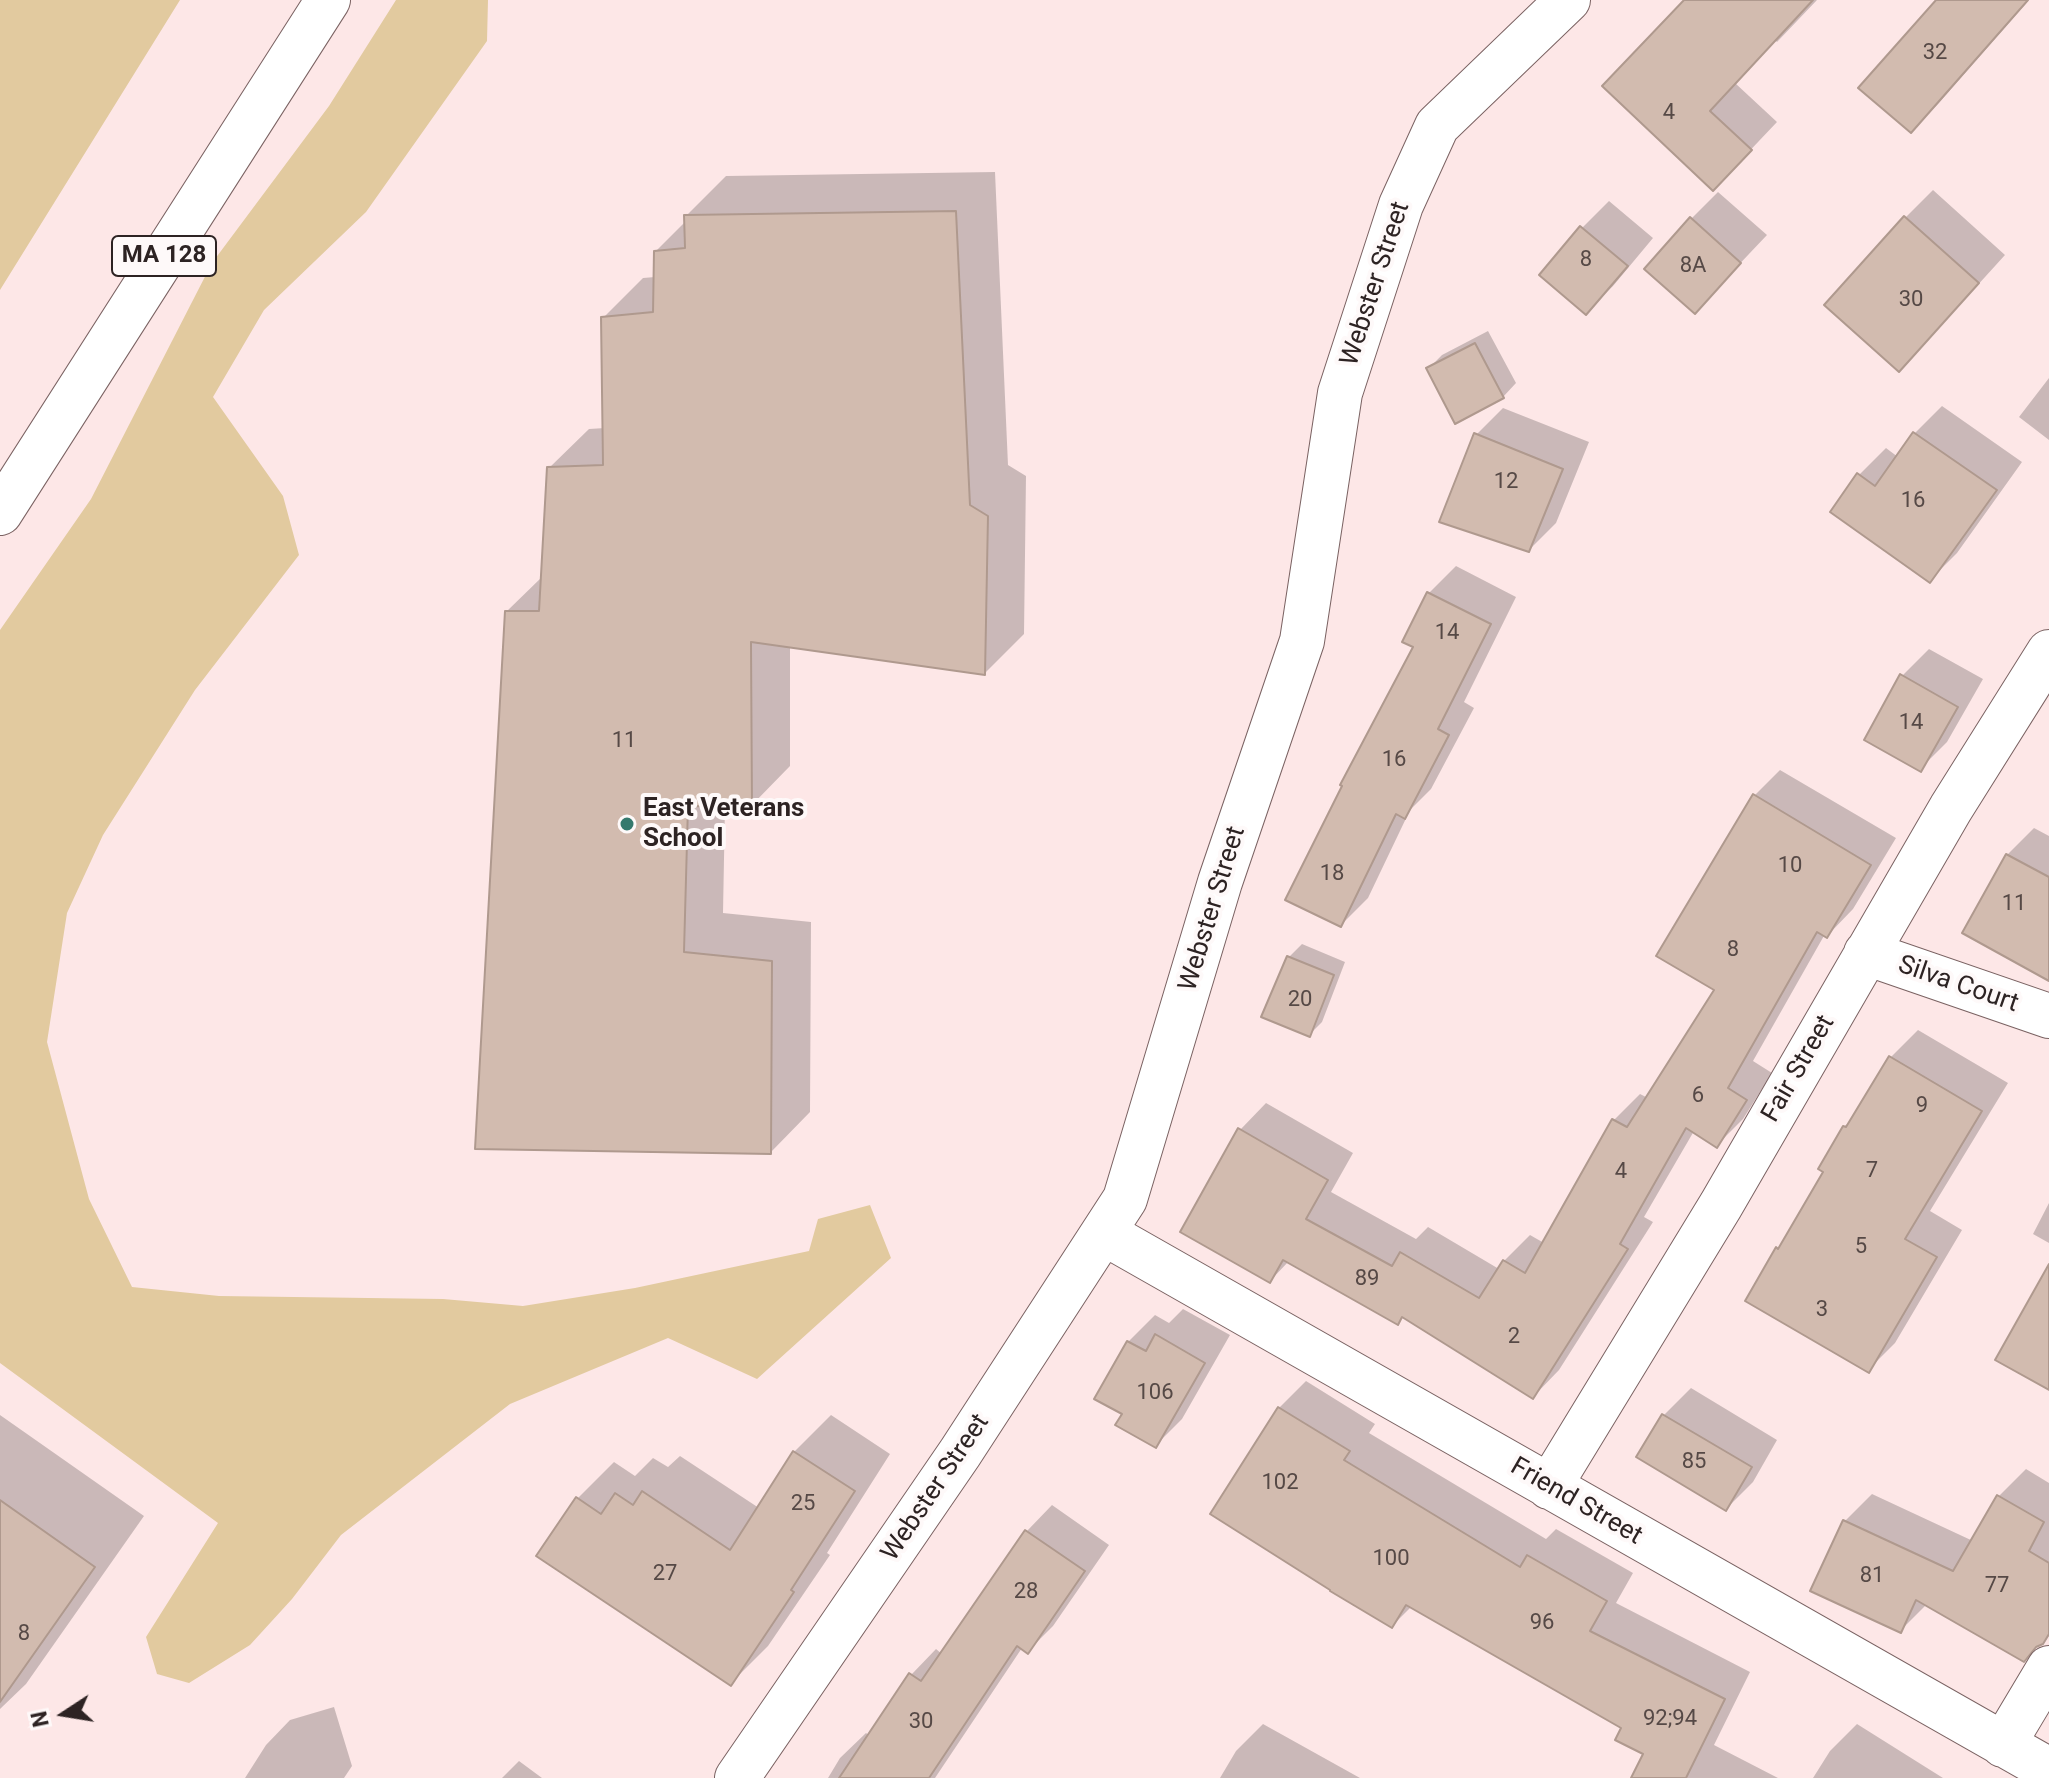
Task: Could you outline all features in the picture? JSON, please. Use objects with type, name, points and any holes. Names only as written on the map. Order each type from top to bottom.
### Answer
[{"type":"main road","name":"MA 128","points":[[0,513],[328,0]]},
{"type":"main road","name":"Webster Street","points":[[737,1778],[960,1453],[1125,1199],[1220,882],[1302,641],[1340,393],[1401,205],[1437,126],[1568,0]]},
{"type":"main road","name":"Fair Street","points":[[1549,1487],[1721,1205],[1951,808],[2049,652]]},
{"type":"main road","name":"Silva Court","points":[[1866,953],[2049,1016]]},
{"type":"main road","name":"Friend Street","points":[[1104,1233],[2049,1770]]},
{"type":"main road","points":[[2003,1745],[2049,1668]]},
{"type":"shaded area","points":[[0,0],[180,0],[0,290]]},
{"type":"shaded area","points":[[396,0],[488,0],[487,41],[366,212],[264,310],[213,397],[283,496],[299,555],[195,690],[103,835],[67,913],[47,1042],[89,1199],[132,1287],[219,1296],[443,1299],[523,1306],[635,1288],[809,1251],[818,1219],[870,1205],[891,1258],[757,1379],[668,1338],[510,1404],[341,1535],[292,1599],[250,1645],[189,1683],[157,1674],[146,1637],[218,1523],[0,1363],[0,630],[91,499],[212,263],[329,106]]},
{"type":"building","points":[[1684,0],[1813,0],[1710,111],[1752,150],[1713,191],[1602,86]]},
{"type":"building","points":[[1936,0],[2028,0],[1911,133],[1858,88]]},
{"type":"building","name":"East Veterans School","points":[[956,211],[970,505],[988,516],[985,675],[751,642],[752,808],[688,806],[684,952],[772,961],[771,1154],[475,1149],[505,611],[539,611],[547,467],[603,465],[601,317],[653,312],[654,251],[685,248],[684,215]]},
{"type":"building","points":[[1904,216],[1979,283],[1899,372],[1824,305]]},
{"type":"building","points":[[1690,217],[1741,263],[1695,314],[1644,269]]},
{"type":"building","points":[[1580,226],[1628,266],[1586,315],[1539,275]]},
{"type":"building","points":[[1475,343],[1504,398],[1455,424],[1426,368]]},
{"type":"building","points":[[1913,432],[1997,490],[1930,583],[1830,512],[1857,473],[1875,486]]},
{"type":"building","points":[[1474,433],[1563,469],[1529,552],[1439,522]]},
{"type":"building","points":[[1427,592],[1491,624],[1438,729],[1449,735],[1405,819],[1396,814],[1341,927],[1285,900],[1340,785],[1413,647],[1402,642]]},
{"type":"building","points":[[1900,674],[1958,707],[1921,772],[1864,740]]},
{"type":"building","points":[[1753,794],[1871,865],[1827,938],[1817,932],[1728,1088],[1747,1100],[1717,1148],[1686,1128],[1620,1244],[1628,1249],[1533,1399],[1402,1317],[1398,1325],[1283,1260],[1270,1283],[1180,1232],[1238,1128],[1328,1180],[1306,1219],[1392,1266],[1400,1252],[1479,1298],[1503,1260],[1525,1273],[1612,1119],[1627,1127],[1714,990],[1656,956]]},
{"type":"building","points":[[2006,854],[2049,877],[2049,981],[1962,933]]},
{"type":"building","points":[[1287,956],[1334,975],[1310,1037],[1261,1017]]},
{"type":"building","points":[[1889,1056],[1982,1111],[1905,1239],[1937,1257],[1869,1373],[1745,1301],[1823,1172],[1818,1169],[1843,1126],[1846,1127]]},
{"type":"building","points":[[2049,1264],[2049,1390],[1995,1360]]},
{"type":"building","points":[[1155,1334],[1205,1363],[1156,1448],[1115,1425],[1122,1414],[1094,1399],[1127,1341],[1146,1351]]},
{"type":"building","points":[[1278,1407],[1350,1451],[1344,1460],[1520,1567],[1527,1555],[1607,1601],[1590,1631],[1725,1699],[1686,1778],[1631,1778],[1643,1754],[1615,1740],[1621,1728],[1406,1605],[1392,1628],[1210,1514]]},
{"type":"building","points":[[1662,1414],[1752,1467],[1726,1511],[1636,1457]]},
{"type":"building","points":[[793,1451],[855,1491],[791,1590],[794,1592],[731,1686],[536,1556],[576,1497],[601,1514],[615,1493],[633,1505],[642,1491],[730,1550]]},
{"type":"building","points":[[1997,1495],[2044,1522],[2029,1551],[2049,1563],[2049,1634],[2024,1662],[1916,1600],[1901,1633],[1810,1591],[1843,1520],[1953,1571]]},
{"type":"building","points":[[0,1500],[95,1567],[0,1702]]},
{"type":"building","points":[[1025,1530],[1085,1571],[1028,1654],[1017,1646],[929,1778],[839,1778],[909,1673],[921,1681]]},
{"type":"place","name":"East Veterans School","points":[[627,824]]}]
